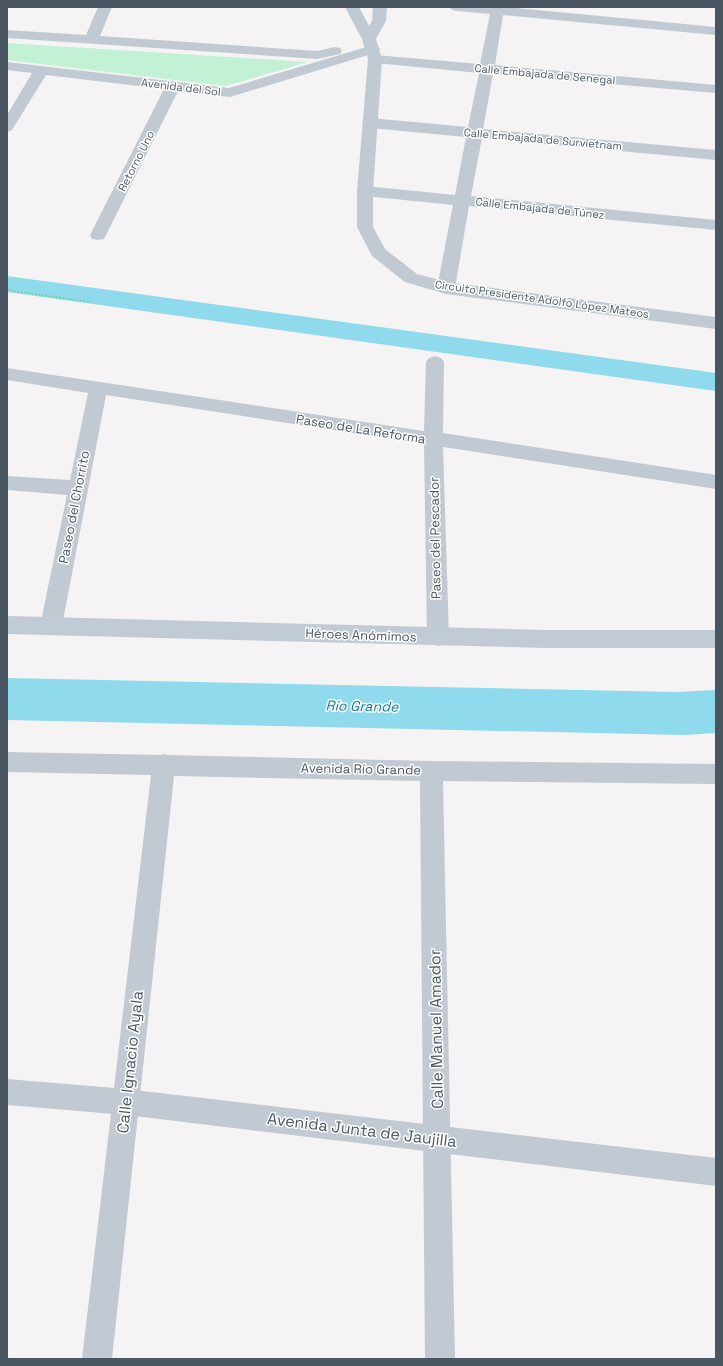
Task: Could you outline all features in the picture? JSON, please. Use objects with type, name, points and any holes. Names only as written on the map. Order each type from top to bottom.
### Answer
[{"type":"main road","name":"Héroes Anómimos","points":[[7,625],[438,637],[546,639],[716,639]]},
{"type":"street","points":[[91,40],[105,7]]},
{"type":"street","points":[[7,34],[317,55],[372,47],[352,7]]},
{"type":"street","name":"Circuito Presidente Adolfo López Mateos","points":[[380,7],[379,21],[372,47],[370,122],[365,191],[365,227],[378,252],[410,278],[446,288],[716,323]]},
{"type":"street","points":[[457,7],[498,9],[716,31]]},
{"type":"street","points":[[446,288],[498,9]]},
{"type":"street","name":"Calle Embajada de Senegal","points":[[372,47],[487,69],[716,89]]},
{"type":"street","name":"Avenida del Sol","points":[[7,66],[230,93],[372,47]]},
{"type":"street","points":[[7,127],[42,70]]},
{"type":"street","name":"Retorno Uno","points":[[98,235],[173,86]]},
{"type":"street","name":"Calle Embajada de Survietnam","points":[[370,122],[716,155]]},
{"type":"street","name":"Calle Embajada de Túnez","points":[[365,191],[716,225]]},
{"type":"street","name":"Paseo del Pescador","points":[[435,362],[433,440],[438,637]]},
{"type":"street","name":"Paseo de La Reforma","points":[[7,374],[716,482]]},
{"type":"street","name":"Paseo del Chorrito","points":[[51,626],[98,388]]},
{"type":"street","points":[[7,482],[78,488]]},
{"type":"street","name":"Avenida Río Grande","points":[[7,762],[164,764],[431,771],[716,774]]},
{"type":"street","name":"Calle Ignacio Ayala","points":[[97,1359],[164,764]]},
{"type":"street","name":"Calle Manuel Amador","points":[[431,771],[438,1140],[440,1359]]},
{"type":"street","name":"Avenida Junta de Jaujilla","points":[[7,1092],[126,1102],[716,1172]]},
{"type":"path","points":[[7,290],[91,302]]},
{"type":"green space","points":[[7,43],[308,62],[226,86],[7,60]]},
{"type":"water","name":"Río Grande","points":[[7,678],[676,692],[716,690],[716,733],[684,735],[7,720]]},
{"type":"waterway","points":[[7,284],[716,382]]}]
